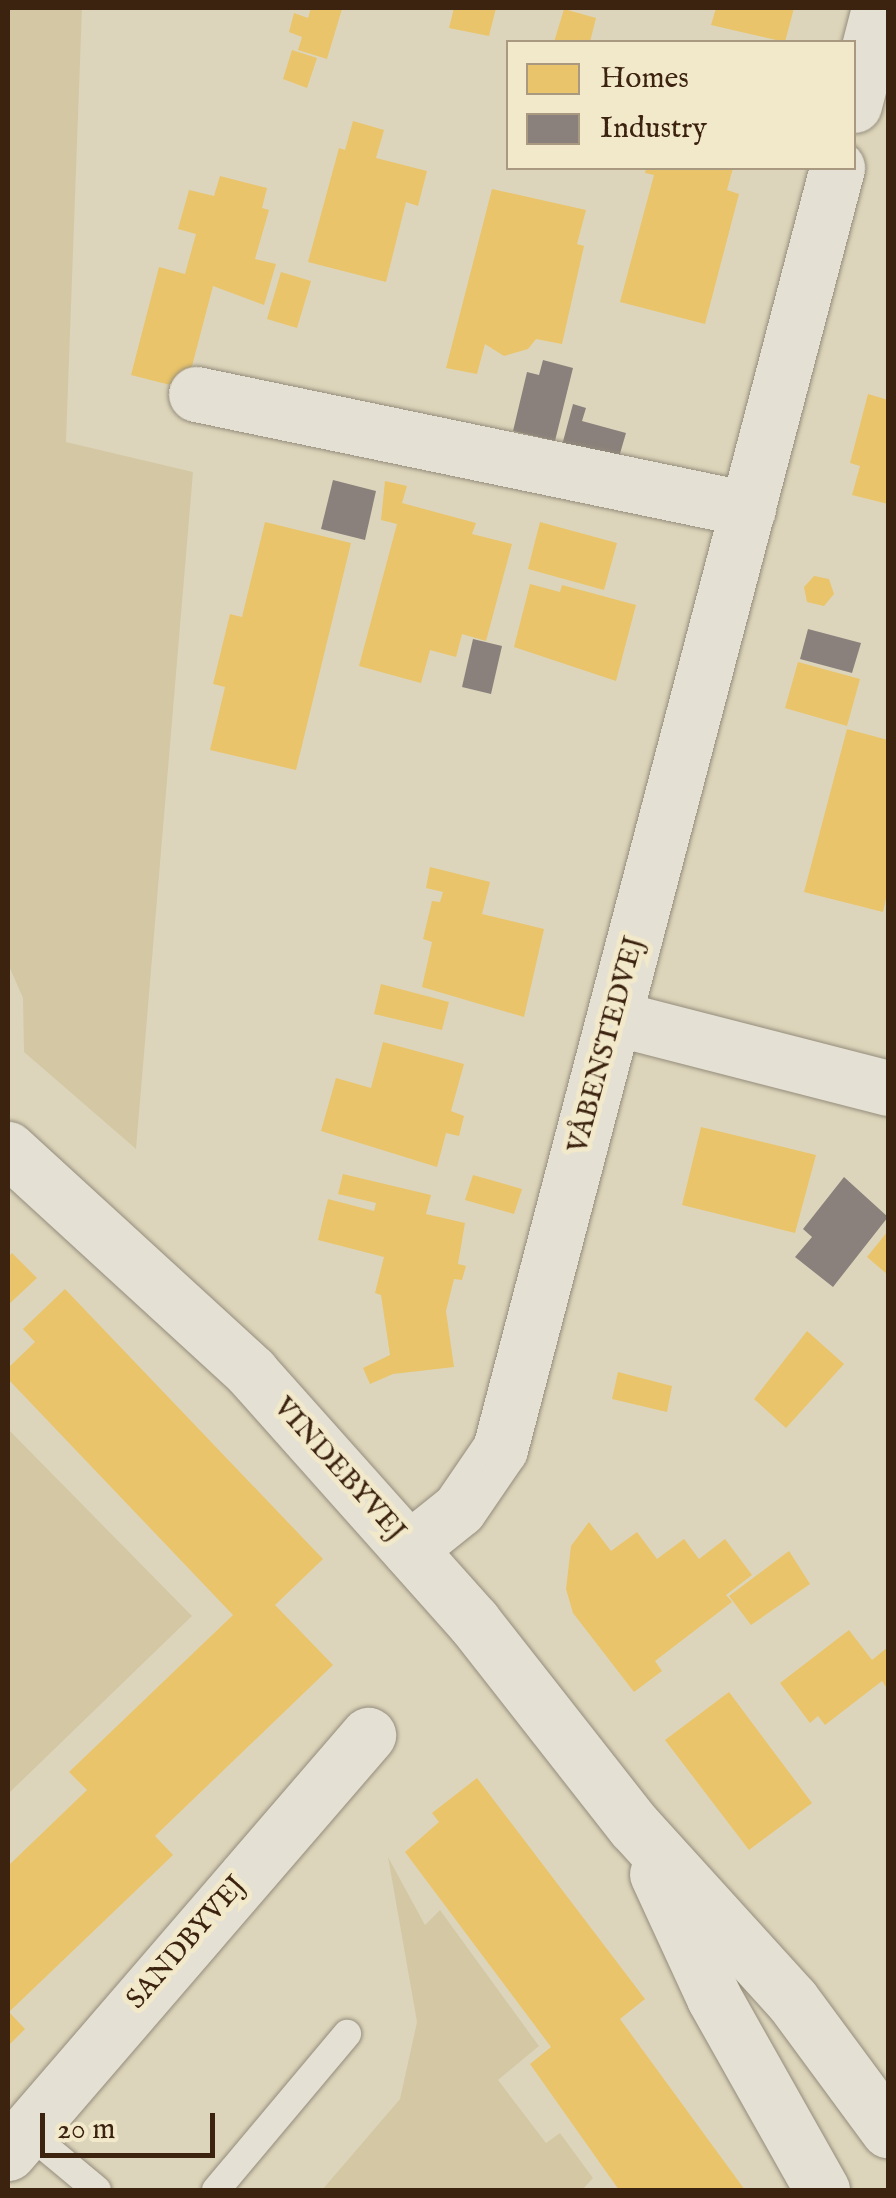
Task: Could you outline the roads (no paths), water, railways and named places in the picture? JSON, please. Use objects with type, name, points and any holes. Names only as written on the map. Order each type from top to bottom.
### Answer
[{"type":"street","points":[[856,97],[879,8]]},
{"type":"street","name":"VÅBENSTEDVEJ","points":[[409,1549],[459,1508],[500,1450],[836,170]]},
{"type":"street","points":[[196,394],[748,509]]},
{"type":"street","points":[[615,1018],[888,1088]]},
{"type":"street","name":"VINDEBYVEJ","points":[[8,1149],[251,1372],[409,1549],[634,1826],[792,2000],[888,2130]]},
{"type":"street","name":"SANDBYVEJ","points":[[17,2142],[368,1735]]},
{"type":"street","name":"VINDEBYVEJ","points":[[634,1826],[714,1998],[822,2190]]},
{"type":"lane","points":[[216,2190],[347,2034]]},
{"type":"lane","points":[[17,2142],[96,2190]]}]
